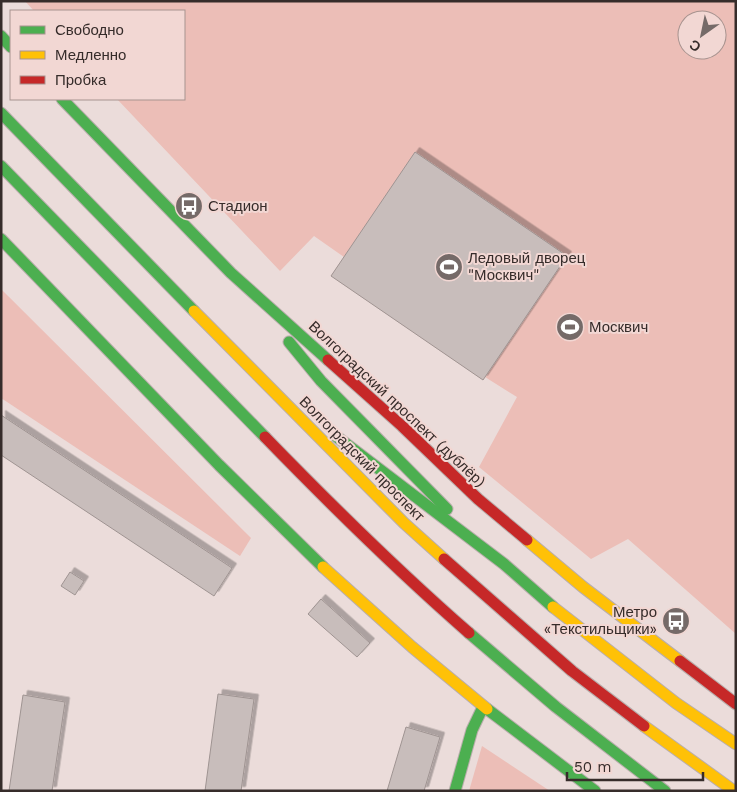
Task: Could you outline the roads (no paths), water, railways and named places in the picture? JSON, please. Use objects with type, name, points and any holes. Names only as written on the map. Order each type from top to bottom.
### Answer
[{"type":"main road","points":[[1,36],[10,46]]},
{"type":"main road","name":"Волгоградский проспект (дублёр)","points":[[63,100],[231,273],[402,426],[478,499],[583,587],[736,704]]},
{"type":"main road","name":"Волгоградский проспект","points":[[1,113],[370,491],[482,594],[572,671],[734,791]]},
{"type":"main road","points":[[1,166],[326,500],[419,589],[556,707],[665,791]]},
{"type":"main road","points":[[1,239],[231,477],[303,548],[416,651],[483,707],[581,786],[595,791]]},
{"type":"main road","points":[[231,273],[321,381],[504,564],[562,615],[676,703],[736,744]]},
{"type":"main road","points":[[260,379],[504,564]]},
{"type":"main road","points":[[455,791],[472,730],[483,707]]},
{"type":"place","name":"Стадион","points":[[189,206]]},
{"type":"place","name":"Ледовый дворец \"Москвич\"","points":[[449,267]]},
{"type":"place","name":"Москвич","points":[[570,327]]},
{"type":"place","name":"Метро «Текстильщики»","points":[[676,621]]}]
